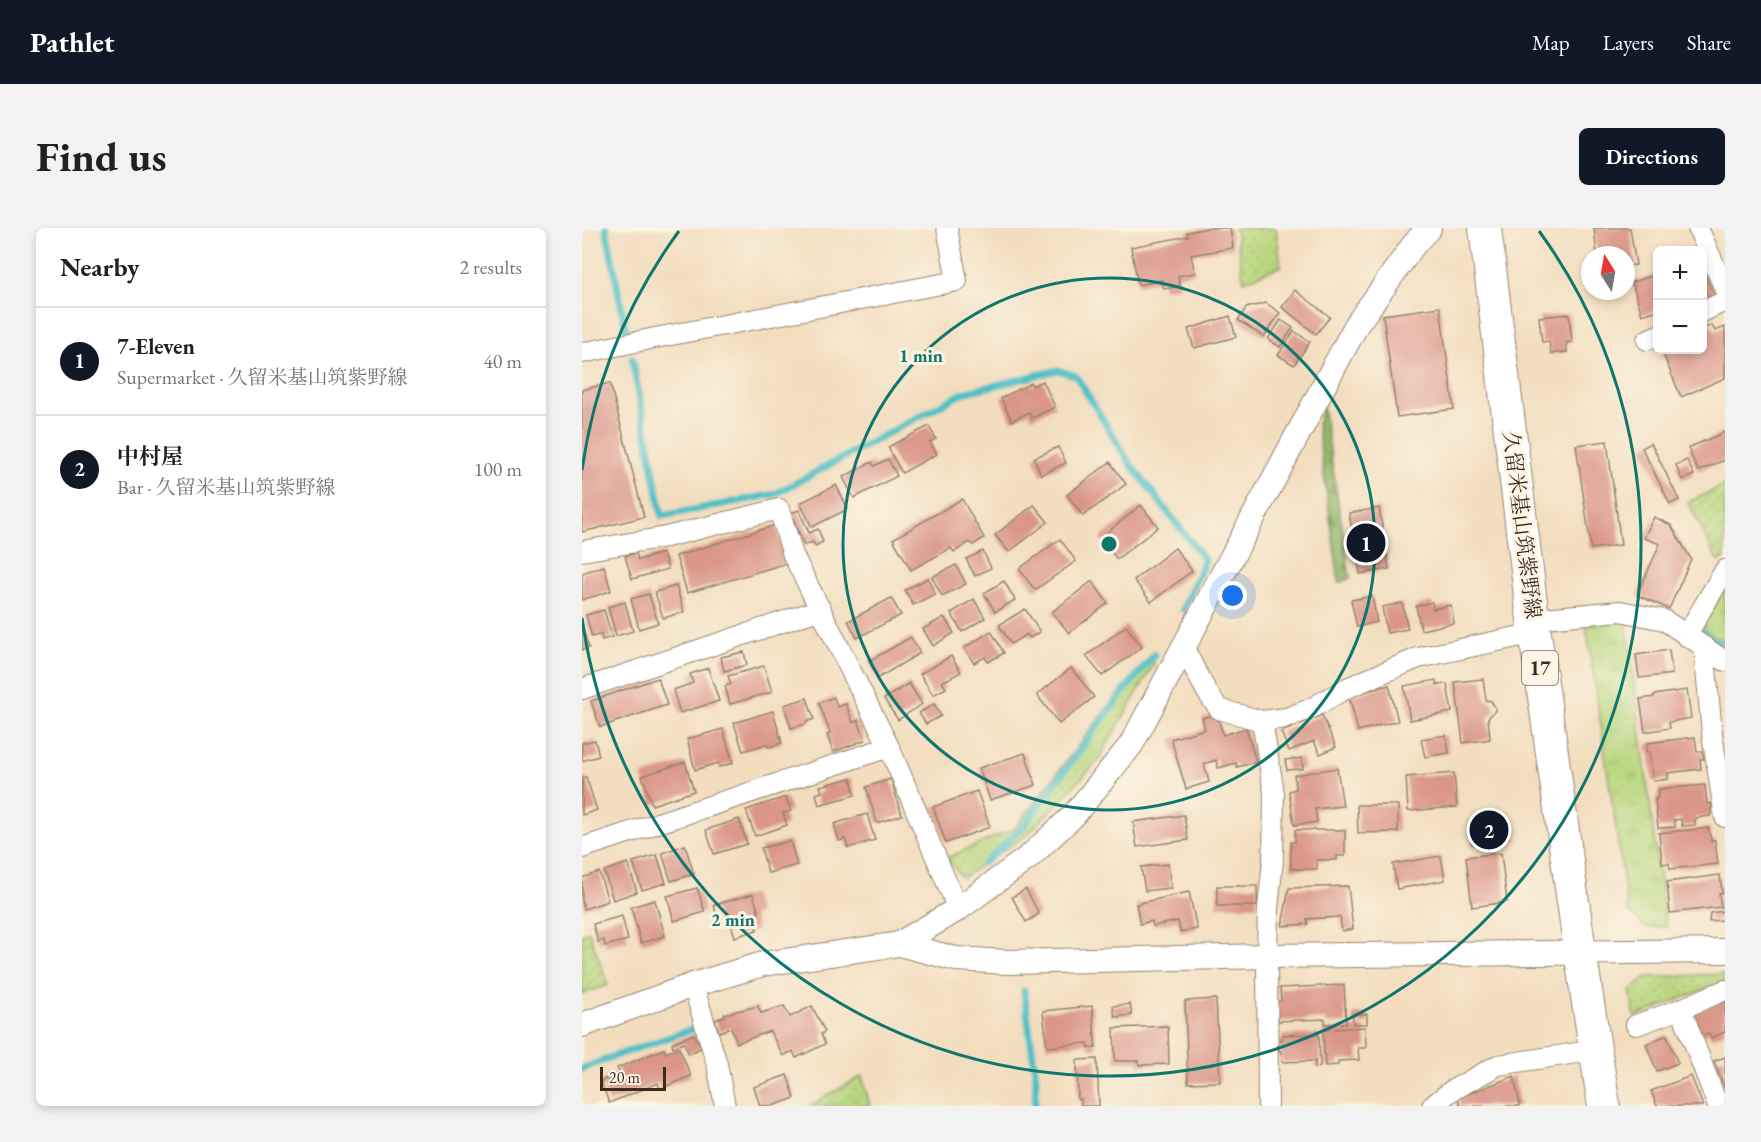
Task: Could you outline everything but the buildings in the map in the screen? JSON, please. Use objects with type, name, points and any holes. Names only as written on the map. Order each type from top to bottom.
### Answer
[{"type":"main road","name":"久留米基山筑紫野線","points":[[1485,228],[1534,626],[1604,1106]]},
{"type":"street","points":[[582,353],[957,281],[947,228]]},
{"type":"street","points":[[582,1025],[693,985],[763,964],[899,944],[958,909],[1029,857],[1080,808],[1131,745],[1357,324],[1415,243],[1429,228]]},
{"type":"street","points":[[1698,228],[1725,289]]},
{"type":"street","points":[[1707,310],[1725,301]]},
{"type":"street","points":[[582,551],[666,537],[779,509],[793,555],[889,747],[958,909]]},
{"type":"street","points":[[1686,636],[1725,570]]},
{"type":"street","points":[[582,689],[821,609]]},
{"type":"street","points":[[1183,648],[1218,709],[1262,721],[1286,718],[1310,709],[1347,688],[1418,658],[1534,626],[1620,610],[1664,620],[1725,661]]},
{"type":"street","points":[[1704,647],[1719,734],[1725,817]]},
{"type":"street","points":[[1262,721],[1274,793],[1273,860],[1268,908],[1267,956],[1268,1106]]},
{"type":"street","points":[[582,848],[889,747]]},
{"type":"street","points":[[899,944],[956,959],[1007,962],[1580,951],[1725,951]]},
{"type":"street","points":[[693,985],[717,1064],[725,1106]]},
{"type":"street","points":[[1636,1025],[1725,990]]},
{"type":"street","points":[[1681,1009],[1718,1106]]},
{"type":"street","points":[[1432,1106],[1451,1091],[1498,1065],[1596,1050]]},
{"type":"green space","points":[[1235,228],[1276,228],[1281,266],[1244,281]]},
{"type":"green space","points":[[1323,406],[1350,578],[1339,583],[1317,424]]},
{"type":"green space","points":[[1725,485],[1725,558],[1718,562],[1688,502]]},
{"type":"green space","points":[[1725,587],[1725,643],[1702,628]]},
{"type":"green space","points":[[1611,620],[1626,621],[1666,927],[1645,927],[1628,911],[1586,625]]},
{"type":"green space","points":[[1153,652],[1154,664],[1097,762],[1028,834],[962,878],[947,858],[1015,828]]},
{"type":"green space","points":[[589,932],[608,985],[582,994],[582,934]]},
{"type":"green space","points":[[1725,974],[1725,981],[1635,1017],[1630,991],[1646,977]]},
{"type":"green space","points":[[862,1076],[870,1106],[809,1106]]},
{"type":"waterway","points":[[606,228],[626,330]]},
{"type":"waterway","points":[[632,358],[662,516],[775,494],[963,393],[1058,370],[1076,376],[1129,462],[1205,560],[1183,609]]},
{"type":"waterway","points":[[1700,631],[1725,647]]},
{"type":"waterway","points":[[984,863],[1023,827],[1113,705],[1154,655]]},
{"type":"waterway","points":[[1024,991],[1036,1078],[1035,1106]]},
{"type":"waterway","points":[[582,1069],[693,1029]]},
{"type":"place","name":"7-Eleven","points":[[1366,543]]},
{"type":"place","name":"中村屋","points":[[1489,830]]}]
